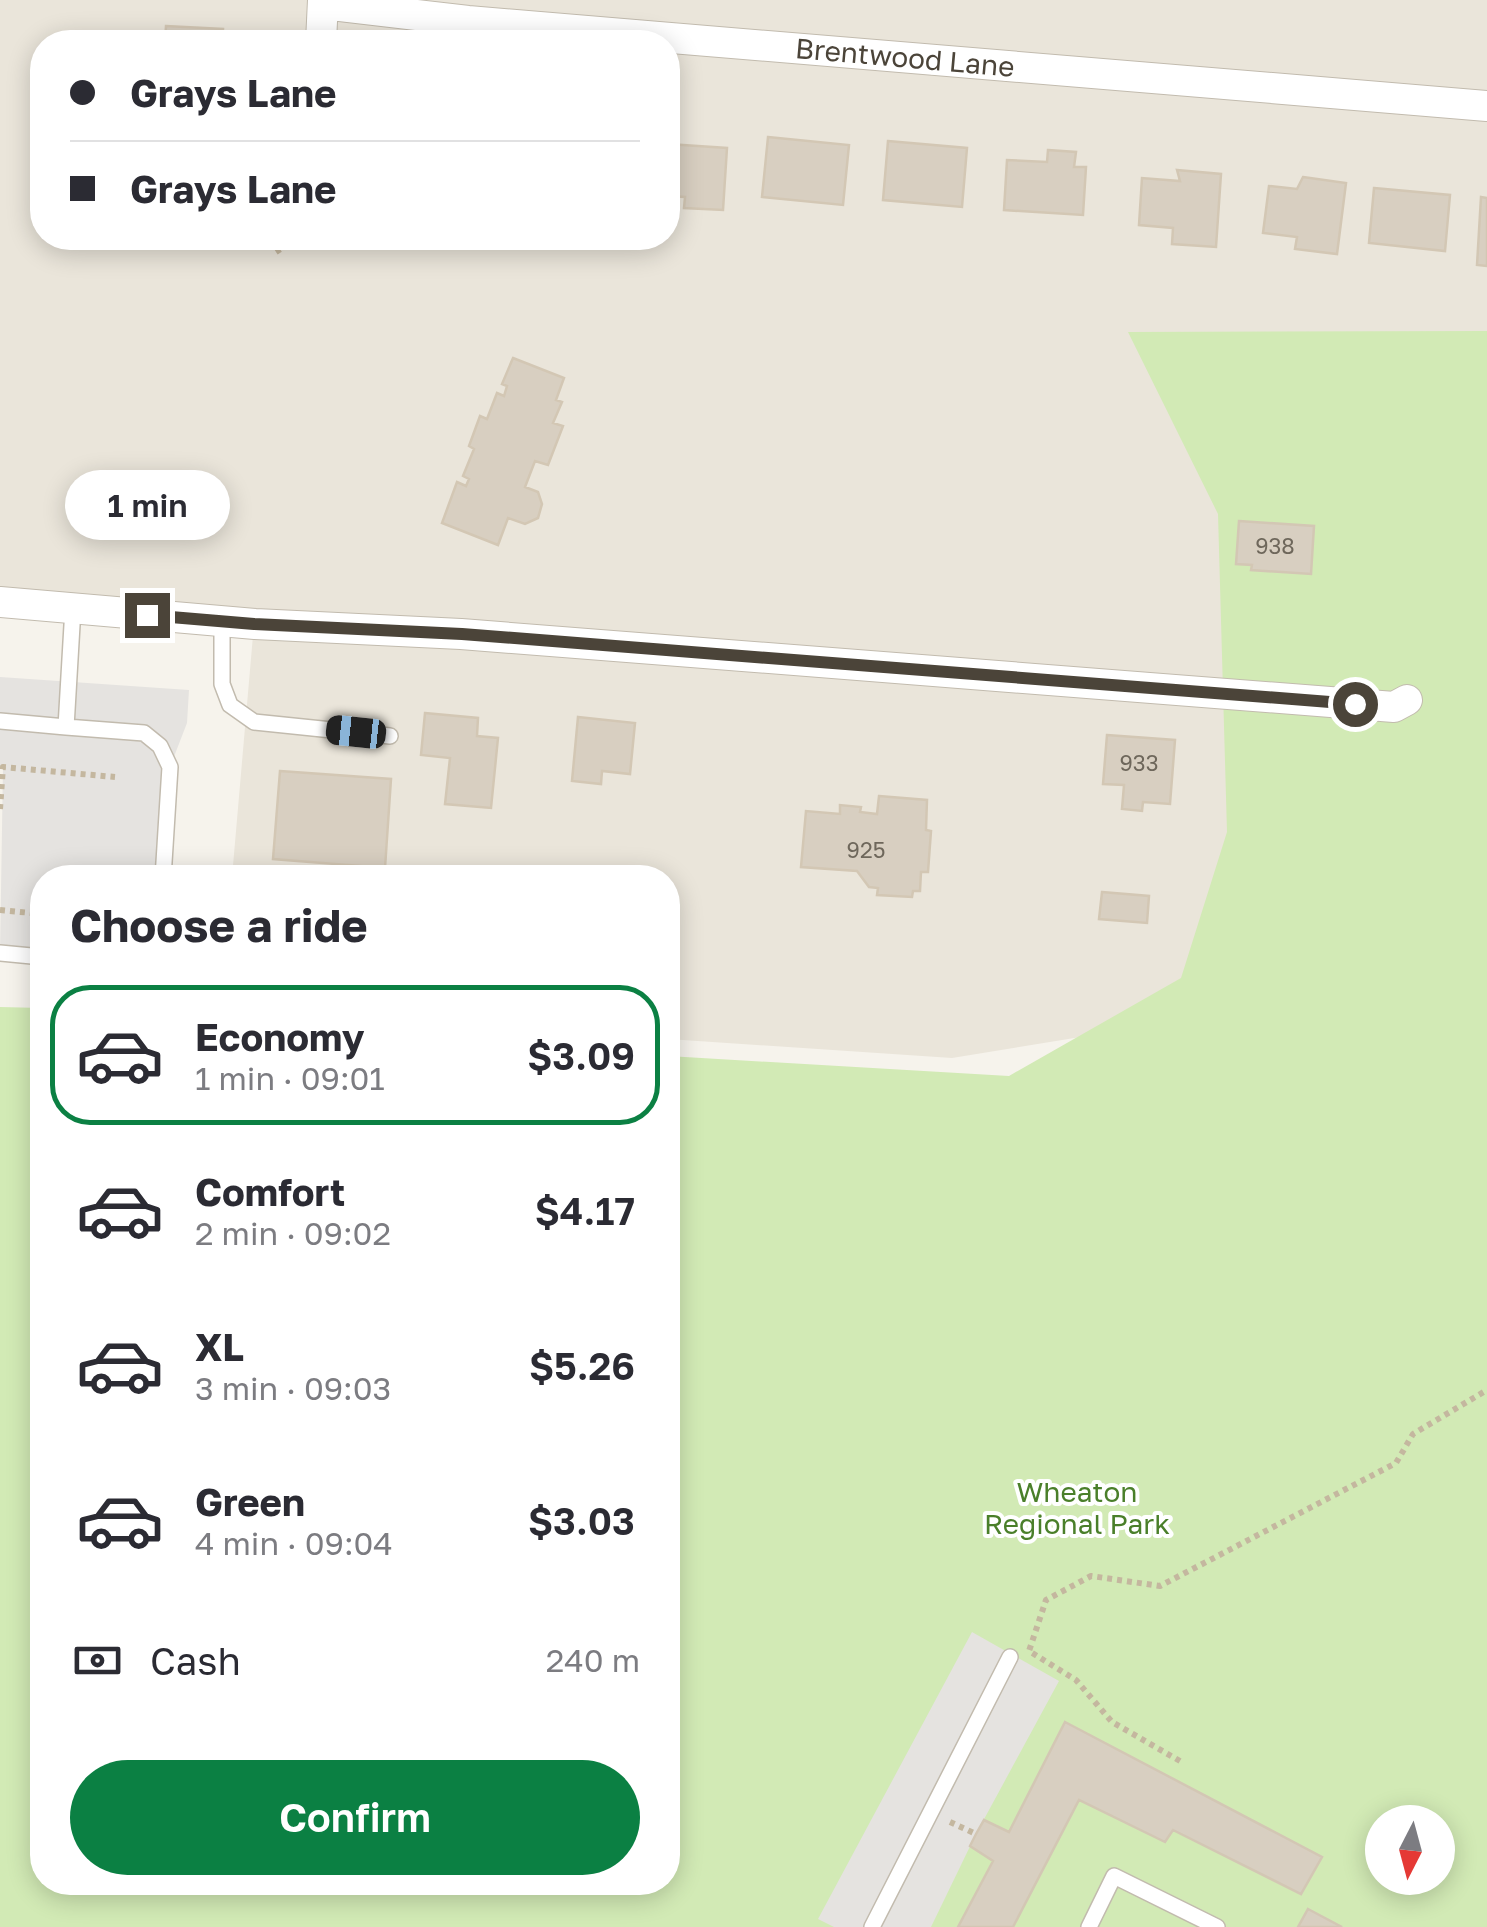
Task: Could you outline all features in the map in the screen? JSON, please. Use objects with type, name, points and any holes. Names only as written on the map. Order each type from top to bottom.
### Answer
[{"type":"street","points":[[321,30],[323,2]]},
{"type":"street","name":"Brentwood Lane","points":[[323,2],[572,30]]},
{"type":"street","name":"Brentwood Lane","points":[[680,39],[1487,106]]},
{"type":"street","points":[[0,602],[1394,706],[1408,700]]},
{"type":"lane","points":[[66,727],[73,608]]},
{"type":"lane","points":[[222,621],[222,684],[230,704],[254,722],[390,736]]},
{"type":"lane","points":[[0,721],[144,733],[160,746],[170,766],[163,865]]},
{"type":"lane","points":[[0,953],[30,957]]},
{"type":"lane","points":[[872,1927],[1010,1657]]},
{"type":"lane","points":[[1089,1927],[1114,1876],[1217,1927]]},
{"type":"path","points":[[0,809],[2,767],[115,777]]},
{"type":"path","points":[[0,910],[30,913]]},
{"type":"path","points":[[1180,1762],[1112,1722],[1076,1680],[1029,1651],[1046,1600],[1091,1576],[1160,1586],[1396,1463],[1413,1434],[1487,1390]]},
{"type":"shaded area","points":[[0,0],[1487,0],[1487,808],[1179,1021],[952,1058],[680,1040],[680,865],[233,865],[254,624],[0,602]]},
{"type":"shaded area","points":[[0,677],[189,690],[187,723],[170,767],[164,865],[30,865],[30,956],[0,953],[3,767]]},
{"type":"shaded area","points":[[972,1632],[1059,1681],[976,1834],[931,1927],[834,1927],[818,1919]]},
{"type":"green space","name":"Wheaton Regional Park","points":[[1487,331],[1487,1927],[0,1927],[0,1007],[30,1008],[30,1895],[680,1895],[680,1057],[1009,1076],[1181,978],[1227,832],[1218,514],[1128,332]]},
{"type":"building","points":[[166,26],[223,29],[223,30],[166,30]]},
{"type":"building","points":[[768,137],[849,145],[843,205],[762,197]]},
{"type":"building","points":[[888,141],[967,148],[962,207],[883,200]]},
{"type":"building","points":[[680,145],[727,148],[723,210],[684,208],[685,197],[680,197]]},
{"type":"building","points":[[1048,150],[1076,152],[1074,167],[1086,167],[1083,215],[1004,210],[1007,160],[1047,162]]},
{"type":"building","points":[[1177,170],[1221,174],[1216,247],[1172,244],[1173,228],[1139,225],[1142,178],[1180,181]]},
{"type":"building","points":[[1303,177],[1346,183],[1337,254],[1295,249],[1297,237],[1263,233],[1269,186],[1297,189]]},
{"type":"building","points":[[1374,188],[1450,195],[1445,251],[1369,243]]},
{"type":"building","points":[[1481,197],[1487,198],[1487,266],[1477,265]]},
{"type":"building","points":[[513,358],[564,378],[556,400],[562,402],[553,423],[563,426],[548,465],[535,461],[525,487],[538,492],[542,504],[538,518],[525,524],[508,518],[498,545],[442,523],[457,482],[466,486],[469,479],[463,476],[474,449],[469,446],[480,416],[487,419],[497,393],[504,396],[507,386],[502,384]]},
{"type":"building","points":[[1239,521],[1314,526],[1311,574],[1251,570],[1252,565],[1236,564]]},
{"type":"building","points":[[425,713],[478,718],[477,736],[498,738],[491,808],[445,804],[450,758],[421,755]]},
{"type":"building","points":[[578,717],[635,723],[630,774],[602,771],[601,784],[572,781]]},
{"type":"building","points":[[1107,735],[1175,740],[1170,804],[1143,802],[1142,811],[1122,809],[1124,785],[1103,784]]},
{"type":"building","points":[[280,771],[391,779],[385,865],[273,859]]},
{"type":"building","points":[[879,796],[927,800],[926,830],[931,831],[928,872],[921,872],[920,891],[913,891],[912,897],[877,895],[878,888],[869,887],[857,871],[801,867],[806,811],[840,814],[840,805],[861,807],[860,812],[877,814]]},
{"type":"building","points":[[1102,892],[1149,896],[1147,923],[1099,919]]},
{"type":"building","points":[[1065,1722],[1322,1857],[1301,1894],[1173,1830],[1165,1842],[1079,1800],[1013,1927],[958,1927],[993,1861],[970,1846],[976,1834],[984,1820],[1009,1832]]},
{"type":"building","points":[[1308,1909],[1342,1927],[1298,1927]]},
{"type":"route","points":[[147,615],[462,634],[1355,704]]}]
